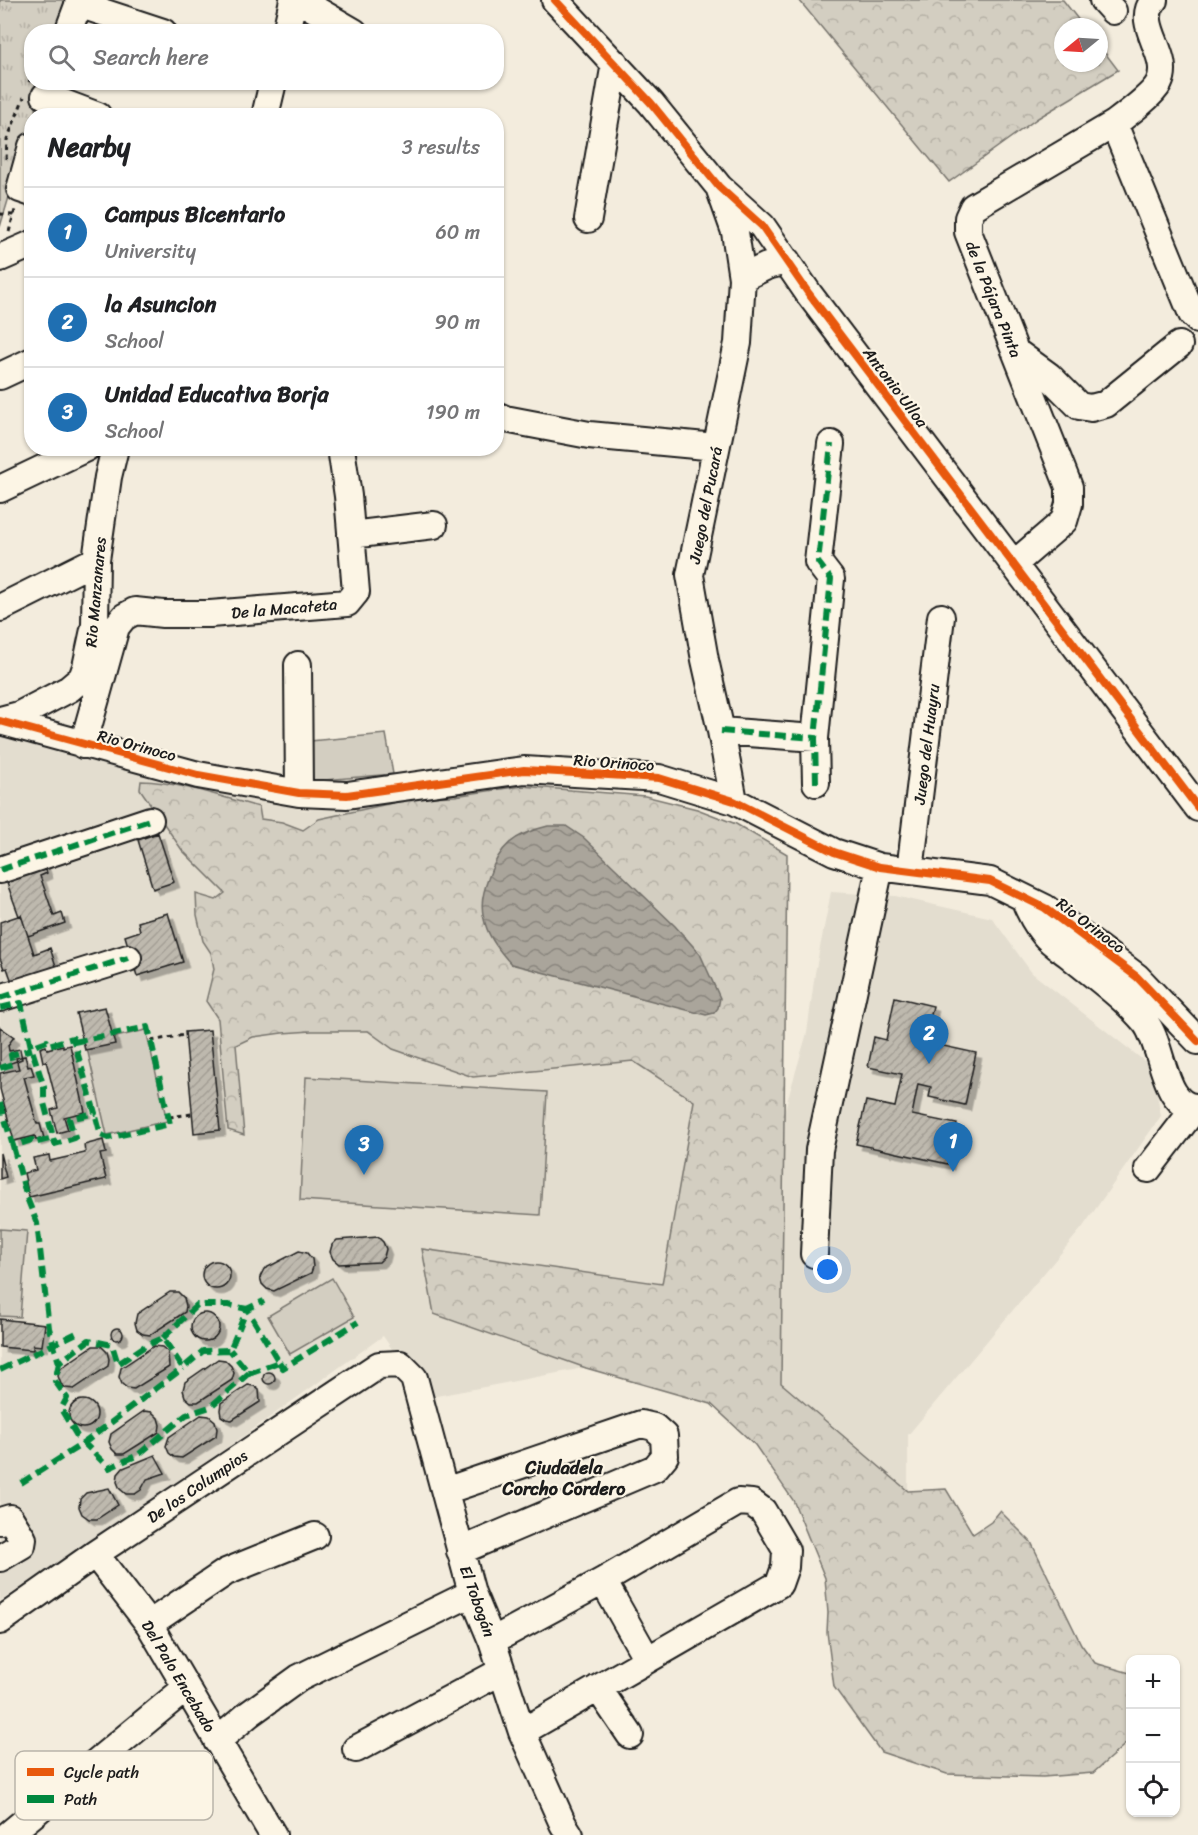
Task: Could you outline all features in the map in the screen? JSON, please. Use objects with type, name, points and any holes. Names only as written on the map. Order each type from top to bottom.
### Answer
[{"type":"street","points":[[288,24],[293,0]]},
{"type":"street","points":[[299,0],[340,24]]},
{"type":"street","name":"Antonio Ulloa","points":[[555,0],[651,103],[719,187],[762,226],[788,261],[808,294],[1198,808]]},
{"type":"street","name":"de la Pájara Pinta","points":[[1014,564],[1064,521],[1069,504],[1069,488],[968,232],[968,218],[973,207],[1114,124],[1133,110],[1159,85],[1163,67],[1147,18],[1148,7],[1154,0]]},
{"type":"street","points":[[71,24],[79,2],[141,24]]},
{"type":"street","points":[[588,219],[615,63]]},
{"type":"street","points":[[267,108],[271,90]]},
{"type":"street","points":[[41,92],[79,108]]},
{"type":"street","points":[[1114,124],[1192,314],[1198,320]]},
{"type":"street","name":"Juego del Pucará","points":[[719,187],[735,232],[742,278],[738,343],[690,575],[734,801]]},
{"type":"street","points":[[1,258],[24,248]]},
{"type":"street","points":[[742,278],[767,266],[788,261]]},
{"type":"street","points":[[1015,352],[1049,376],[1065,394],[1080,406],[1091,408],[1106,404],[1179,345]]},
{"type":"street","points":[[0,376],[24,365]]},
{"type":"street","points":[[504,419],[589,435],[716,447]]},
{"type":"street","points":[[816,783],[815,738],[831,579],[818,562],[831,444]]},
{"type":"street","points":[[0,489],[69,456]]},
{"type":"street","name":"Rio Manzanares","points":[[0,721],[28,711],[69,689],[82,678],[95,625],[96,560],[112,456]]},
{"type":"street","name":"De la Macateta","points":[[135,611],[163,614],[210,614],[347,603],[356,592],[342,456]]},
{"type":"street","points":[[351,535],[434,525]]},
{"type":"street","points":[[0,608],[96,560]]},
{"type":"street","name":"Rio Manzanares","points":[[83,745],[116,627],[124,617],[135,611]]},
{"type":"street","name":"Juego del Huayru","points":[[910,870],[941,617]]},
{"type":"street","points":[[298,665],[299,793]]},
{"type":"street","name":"Rio Orinoco","points":[[0,721],[198,775],[299,793],[347,795],[524,770],[658,778],[734,801],[834,852],[880,867],[990,881],[1045,908],[1137,977],[1198,1041]]},
{"type":"street","points":[[721,731],[815,738]]},
{"type":"street","points":[[0,870],[150,820]]},
{"type":"street","points":[[814,1254],[819,1150],[880,867]]},
{"type":"street","points":[[1024,898],[1045,936],[1147,1023],[1174,1095],[1184,1105],[1197,1108],[1148,1169]]},
{"type":"street","points":[[0,998],[128,958]]},
{"type":"street","name":"El Tobogán","points":[[400,1364],[414,1378],[472,1593],[492,1641],[522,1732],[561,1831]]},
{"type":"street","name":"De los Columpios","points":[[0,1621],[95,1554],[380,1365],[400,1364]]},
{"type":"street","points":[[445,1491],[641,1424],[654,1427],[664,1436],[665,1456],[655,1468],[460,1551]]},
{"type":"street","points":[[492,1641],[603,1581],[738,1502],[752,1503],[763,1511],[786,1550],[785,1567],[779,1584],[522,1732]]},
{"type":"street","points":[[0,1521],[10,1518],[23,1539],[22,1545],[0,1558]]},
{"type":"street","points":[[150,1624],[226,1572],[315,1536]]},
{"type":"street","name":"Del Palo Encebado","points":[[95,1554],[150,1624],[273,1835]]},
{"type":"street","points":[[603,1581],[647,1659]]},
{"type":"street","points":[[218,1742],[249,1714],[299,1678],[472,1593]]},
{"type":"street","points":[[356,1749],[502,1671]]},
{"type":"street","points":[[110,1751],[186,1688]]},
{"type":"street","points":[[598,1688],[630,1735]]},
{"type":"street","points":[[8,1835],[26,1820]]},
{"type":"path","points":[[30,108],[41,92]]},
{"type":"path","points":[[5,167],[7,140],[24,116]]},
{"type":"path","points":[[1,258],[14,215],[24,195]]},
{"type":"path","points":[[0,214],[14,215]]},
{"type":"path","points":[[151,1041],[184,1035]]},
{"type":"path","points":[[169,1117],[192,1114]]},
{"type":"shaded area","points":[[0,735],[304,810],[522,785],[647,798],[712,814],[755,1013],[699,1346],[426,1398],[383,1336],[245,1435],[0,1601]]},
{"type":"shaded area","points":[[831,892],[895,896],[992,918],[1032,973],[1152,1067],[1161,1116],[1082,1228],[908,1435],[908,1491],[781,1383],[784,1112],[807,1033],[815,973]]},
{"type":"green space","points":[[0,0],[70,0],[63,24],[24,24],[24,90],[43,90],[36,108],[24,108],[24,147],[0,227]]},
{"type":"green space","points":[[799,0],[1063,0],[1077,18],[1054,18],[1054,72],[1108,72],[1108,57],[1118,70],[1038,118],[949,182]]},
{"type":"green space","points":[[386,734],[393,774],[313,781],[310,741]]},
{"type":"green space","points":[[141,781],[186,787],[259,807],[261,819],[282,822],[303,830],[319,819],[420,797],[455,796],[521,786],[645,796],[697,809],[736,824],[787,854],[781,1383],[908,1491],[946,1489],[973,1534],[991,1522],[1000,1511],[1031,1542],[1081,1644],[1095,1663],[1126,1672],[1126,1744],[1093,1773],[1043,1777],[947,1774],[881,1752],[834,1687],[827,1632],[825,1578],[793,1500],[755,1445],[711,1404],[586,1368],[434,1314],[422,1249],[662,1284],[694,1101],[633,1061],[473,1077],[393,1049],[368,1031],[312,1031],[253,1037],[236,1045],[244,1135],[228,1130],[218,1019],[206,1001],[214,969],[211,953],[203,941],[197,915],[196,894],[216,900],[225,893],[182,850],[140,789]]},
{"type":"green space","points":[[146,1030],[167,1121],[107,1135],[86,1044]]},
{"type":"green space","points":[[306,1077],[547,1092],[540,1215],[300,1200]]},
{"type":"green space","points":[[0,1229],[27,1231],[20,1317],[0,1316]]},
{"type":"green space","points":[[332,1278],[354,1317],[290,1354],[268,1316]]},
{"type":"water","points":[[548,826],[566,826],[584,838],[675,926],[700,954],[720,998],[718,1008],[714,1013],[706,1015],[511,964],[494,943],[487,929],[482,910],[484,892],[497,858],[509,843],[526,833]]},
{"type":"building","points":[[158,833],[174,882],[153,889],[138,840]]},
{"type":"building","points":[[43,861],[47,873],[40,876],[54,916],[62,913],[65,923],[28,936],[4,875]]},
{"type":"building","points":[[168,913],[183,962],[137,976],[125,936],[140,931],[138,922]]},
{"type":"building","points":[[21,915],[34,954],[50,948],[56,966],[12,982],[0,958],[0,922]]},
{"type":"building","points":[[895,997],[933,1006],[925,1042],[976,1053],[965,1105],[929,1097],[931,1087],[918,1084],[912,1115],[957,1124],[948,1164],[856,1144],[866,1101],[895,1107],[902,1074],[868,1067],[874,1037],[886,1040]]},
{"type":"building","points":[[105,1007],[115,1044],[85,1050],[76,1013]]},
{"type":"building","points":[[0,1027],[14,1037],[8,1045],[9,1051],[20,1049],[22,1059],[0,1067]]},
{"type":"building","points":[[210,1030],[220,1130],[194,1133],[185,1032]]},
{"type":"building","points":[[63,1045],[63,1047],[70,1045],[85,1112],[64,1117],[68,1130],[57,1133],[51,1110],[58,1108],[46,1061],[43,1062],[40,1048],[46,1046],[47,1049]]},
{"type":"building","points":[[25,1056],[28,1067],[31,1066],[34,1075],[24,1077],[37,1124],[40,1124],[44,1138],[36,1140],[35,1136],[14,1141],[0,1089],[0,1073],[19,1069],[16,1058]]},
{"type":"building","points":[[103,1140],[106,1153],[100,1154],[106,1179],[29,1197],[24,1173],[36,1170],[33,1158],[49,1155],[50,1161],[85,1153],[84,1145]]},
{"type":"building","points":[[0,1153],[6,1177],[0,1179]]},
{"type":"building","points":[[378,1237],[386,1249],[384,1257],[379,1262],[339,1264],[330,1252],[337,1240]]},
{"type":"building","points":[[299,1251],[307,1253],[312,1259],[311,1273],[274,1291],[267,1289],[260,1277],[264,1269]]},
{"type":"building","points":[[216,1261],[226,1265],[230,1275],[226,1285],[216,1289],[206,1285],[202,1275],[206,1265]]},
{"type":"building","points":[[170,1292],[178,1292],[184,1298],[185,1312],[150,1335],[137,1330],[135,1323],[137,1314]]},
{"type":"building","points":[[205,1313],[215,1317],[219,1327],[215,1337],[205,1341],[195,1337],[191,1327],[195,1317]]},
{"type":"building","points":[[0,1319],[45,1324],[42,1346],[33,1345],[33,1350],[0,1347]]},
{"type":"building","points":[[119,1328],[123,1334],[119,1340],[115,1340],[111,1332]]},
{"type":"building","points":[[93,1346],[101,1346],[107,1352],[108,1366],[74,1389],[66,1388],[61,1384],[58,1376],[61,1368]]},
{"type":"building","points":[[154,1346],[162,1347],[168,1352],[169,1367],[134,1389],[127,1388],[119,1377],[121,1368]]},
{"type":"building","points":[[218,1359],[225,1360],[231,1366],[234,1373],[232,1380],[198,1402],[191,1402],[185,1397],[183,1390],[185,1382]]},
{"type":"building","points":[[271,1372],[275,1378],[271,1384],[267,1384],[263,1376]]},
{"type":"building","points":[[248,1385],[259,1390],[260,1402],[232,1420],[221,1416],[221,1403]]},
{"type":"building","points":[[83,1400],[93,1404],[97,1414],[93,1424],[83,1428],[73,1424],[69,1414],[73,1404]]},
{"type":"building","points":[[144,1411],[152,1412],[158,1418],[159,1432],[124,1454],[117,1454],[109,1442],[111,1434]]},
{"type":"building","points":[[201,1415],[209,1416],[215,1421],[216,1436],[182,1458],[174,1457],[166,1446],[169,1437]]},
{"type":"building","points":[[155,1455],[165,1473],[147,1479],[141,1490],[135,1494],[126,1494],[120,1489],[117,1482],[118,1474],[123,1468]]},
{"type":"building","points":[[109,1488],[118,1505],[97,1519],[89,1519],[82,1514],[79,1507],[80,1499],[86,1493]]},
{"type":"marked path","points":[[816,783],[815,738],[831,579],[818,562],[831,444]]},
{"type":"marked path","points":[[721,731],[815,738]]},
{"type":"marked path","points":[[0,870],[150,820]]},
{"type":"marked path","points":[[0,998],[128,958]]},
{"type":"marked path","points":[[0,1008],[21,1003],[31,1047],[44,1087],[44,1103],[55,1144],[75,1138],[69,1119],[95,1113],[73,1038],[49,1045],[47,1041],[31,1047]]},
{"type":"marked path","points":[[74,1042],[148,1027],[170,1124],[108,1138],[101,1135],[95,1113]]},
{"type":"marked path","points":[[0,1068],[13,1064],[11,1055],[32,1049]]},
{"type":"marked path","points":[[0,1103],[13,1146],[32,1140],[34,1143],[53,1138]]},
{"type":"marked path","points":[[13,1146],[27,1198],[37,1223],[49,1328],[59,1363],[89,1340],[112,1345],[118,1364],[145,1346],[163,1338],[183,1368],[203,1351],[230,1350],[247,1309],[264,1301]]},
{"type":"marked path","points":[[163,1338],[197,1305],[228,1305],[247,1309],[279,1362],[249,1373],[230,1350]]},
{"type":"marked path","points":[[279,1362],[283,1368],[358,1322]]},
{"type":"marked path","points":[[0,1370],[81,1331]]},
{"type":"marked path","points":[[59,1363],[55,1381],[67,1398],[61,1409],[77,1436],[109,1468],[138,1455],[186,1415],[210,1407],[249,1373]]},
{"type":"marked path","points":[[21,1483],[84,1443],[183,1368]]},
{"type":"cycle path","points":[[555,0],[651,103],[719,187],[762,226],[809,294],[1198,808]]},
{"type":"cycle path","points":[[0,721],[198,775],[299,793],[347,795],[524,770],[659,778],[734,801],[834,852],[880,867],[990,881],[1045,908],[1137,977],[1198,1041]]},
{"type":"place","name":"la Asuncion","points":[[929,1064]]},
{"type":"place","name":"Campus Bicentario","points":[[953,1172]]},
{"type":"place","name":"Unidad Educativa Borja","points":[[364,1175]]},
{"type":"district","name":"Ciudadela Corcho Cordero","points":[[564,1478]]}]
